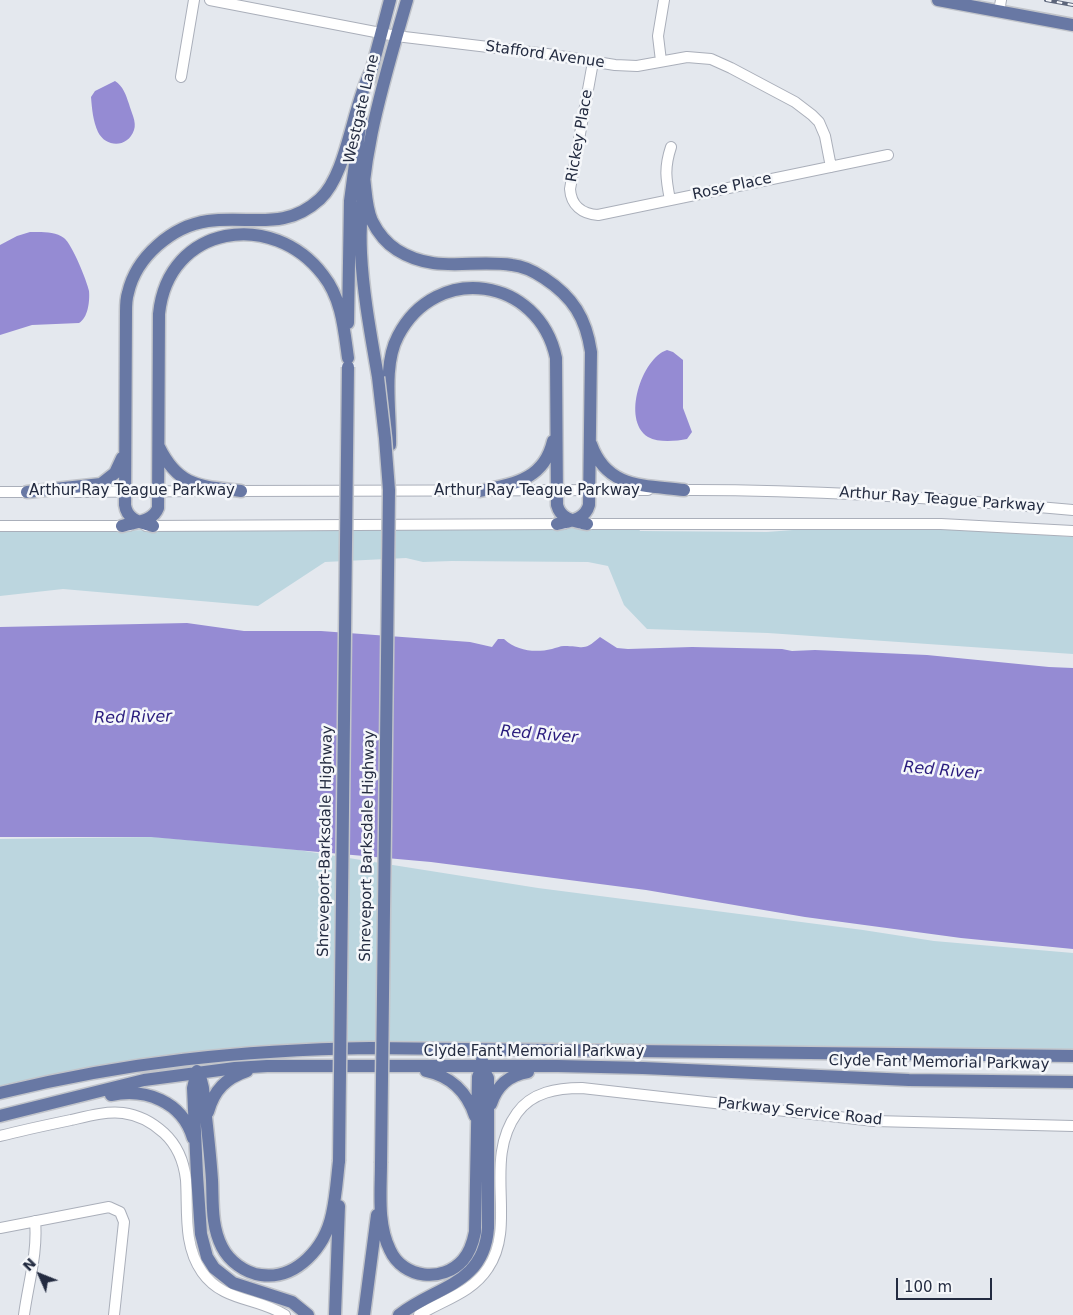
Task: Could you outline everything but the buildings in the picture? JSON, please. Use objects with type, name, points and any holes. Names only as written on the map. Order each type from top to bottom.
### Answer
[{"type":"main road","name":"Westgate Lane","points":[[348,363],[350,201],[358,138],[370,74],[390,0]]},
{"type":"main road","name":"Westgate Lane","points":[[384,376],[369,320],[362,261],[361,220],[364,177],[375,115],[407,0]]},
{"type":"main road","points":[[938,0],[1000,6],[1073,25]]},
{"type":"main road","points":[[153,526],[138,522],[130,517],[126,510],[124,492],[126,312],[128,292],[135,274],[145,258],[156,246],[168,237],[194,224],[208,221],[276,220],[294,216],[321,198],[336,175],[360,97],[370,74]]},
{"type":"main road","points":[[364,177],[367,208],[372,221],[380,235],[404,254],[417,260],[448,266],[513,265],[538,274],[568,297],[582,320],[589,340],[590,352],[589,505],[583,516],[556,524]]},
{"type":"main road","points":[[122,526],[150,519],[158,508],[160,298],[170,274],[189,253],[215,238],[237,234],[268,238],[295,250],[316,266],[332,288],[343,322],[348,363]]},
{"type":"main road","points":[[384,376],[397,336],[416,312],[437,296],[460,289],[473,288],[500,291],[526,306],[546,330],[553,344],[556,358],[555,419],[558,510],[564,517],[587,524]]},
{"type":"main road","name":"Shreveport-Barksdale Highway","points":[[335,1315],[339,1161],[348,363]]},
{"type":"main road","name":"Shreveport Barksdale Highway","points":[[364,1315],[375,1234],[381,1163],[389,490],[385,438],[384,376]]},
{"type":"main road","points":[[480,491],[519,482],[536,471],[546,459],[550,450],[555,419]]},
{"type":"main road","points":[[589,439],[595,455],[616,478],[634,484],[684,490]]},
{"type":"main road","points":[[158,445],[171,467],[187,480],[203,486],[242,491]]},
{"type":"main road","points":[[27,492],[101,484],[110,479],[117,470],[125,448]]},
{"type":"main road","name":"Clyde Fant Memorial Parkway","points":[[0,1093],[123,1067],[195,1057],[308,1049],[482,1049],[1073,1056]]},
{"type":"main road","points":[[381,1163],[382,1218],[386,1240],[393,1256],[400,1264],[419,1274],[429,1276],[448,1271],[464,1259],[469,1252],[474,1237],[478,1077],[482,1067],[482,1049]]},
{"type":"main road","points":[[195,1057],[197,1072],[193,1088],[202,1244],[211,1264],[223,1277],[233,1283],[292,1302],[308,1315]]},
{"type":"main road","points":[[206,1119],[212,1100],[218,1089],[226,1081],[236,1075],[267,1066]]},
{"type":"main road","name":"Clyde Fant Memorial Parkway","points":[[0,1116],[144,1080],[197,1072],[267,1066],[558,1066],[909,1080],[1073,1082]]},
{"type":"main road","points":[[488,1113],[493,1096],[505,1080],[519,1074],[558,1066]]},
{"type":"main road","points":[[396,1067],[426,1071],[445,1077],[466,1097],[477,1122]]},
{"type":"main road","points":[[399,1315],[459,1281],[475,1267],[484,1252],[488,1228],[488,1078],[482,1067]]},
{"type":"main road","points":[[197,1072],[202,1080],[203,1088],[214,1225],[222,1248],[233,1262],[242,1268],[258,1275],[269,1276],[286,1272],[302,1263],[316,1249],[327,1229],[332,1213],[339,1161]]},
{"type":"main road","points":[[17,1112],[116,1094],[135,1092],[146,1094],[169,1106],[184,1120],[191,1132],[196,1151]]},
{"type":"street","points":[[180,77],[194,0]]},
{"type":"street","name":"Stafford Avenue","points":[[210,0],[262,5],[396,36],[547,54],[593,62],[630,66],[687,57],[711,59],[800,105],[812,114],[822,128],[828,145],[831,167]]},
{"type":"street","points":[[661,61],[658,36],[664,0]]},
{"type":"street","name":"Rickey Place","points":[[578,208],[572,200],[570,189],[593,62]]},
{"type":"street","points":[[670,200],[665,173],[671,147]]},
{"type":"street","name":"Rose Place","points":[[578,208],[588,214],[598,215],[888,155]]},
{"type":"street","name":"Arthur Ray Teague Parkway","points":[[0,492],[776,490],[880,494],[1073,510]]},
{"type":"street","name":"Arthur Ray Teague Parkway","points":[[0,526],[942,524],[1073,531]]},
{"type":"street","name":"Parkway Service Road","points":[[419,1315],[468,1289],[480,1279],[495,1256],[500,1235],[502,1145],[506,1131],[520,1109],[545,1092],[557,1089],[582,1088],[874,1121],[1073,1126]]},
{"type":"street","points":[[0,1136],[106,1113],[127,1114],[150,1122],[168,1136],[181,1158],[186,1178],[190,1242],[195,1261],[202,1272],[220,1289],[231,1296],[263,1305],[284,1315]]},
{"type":"street","points":[[0,1228],[109,1208],[120,1212],[124,1220],[122,1256],[114,1315]]},
{"type":"street","points":[[24,1315],[34,1254],[35,1221]]},
{"type":"shaded area","points":[[819,528],[963,529],[1073,537],[1073,654],[768,633],[647,629],[624,605],[608,566],[588,562],[423,562],[406,558],[325,562],[258,606],[63,589],[0,596],[0,531],[639,529],[640,531],[767,532]]},
{"type":"shaded area","points":[[155,837],[298,850],[538,888],[934,941],[1073,953],[1073,1051],[273,1046],[152,1057],[76,1070],[0,1087],[0,839]]},
{"type":"water","points":[[115,81],[120,85],[125,94],[135,124],[131,136],[122,143],[117,144],[106,141],[98,132],[92,110],[91,97],[95,91]]},
{"type":"water","points":[[30,232],[56,234],[64,238],[71,247],[88,286],[88,309],[79,323],[32,325],[0,335],[0,245]]},
{"type":"water","points":[[667,350],[683,360],[683,408],[692,432],[687,439],[668,441],[652,439],[640,429],[636,417],[638,390],[643,377],[658,355]]},
{"type":"water","name":"Red River","points":[[187,623],[244,631],[321,631],[470,642],[492,647],[498,639],[504,639],[515,646],[533,651],[562,646],[583,647],[590,645],[600,637],[617,648],[628,649],[692,647],[782,649],[792,651],[815,650],[927,655],[1073,668],[1073,949],[961,938],[805,917],[646,890],[431,862],[151,837],[0,837],[0,627]]},
{"type":"railway","points":[[1046,0],[1073,5]]}]
